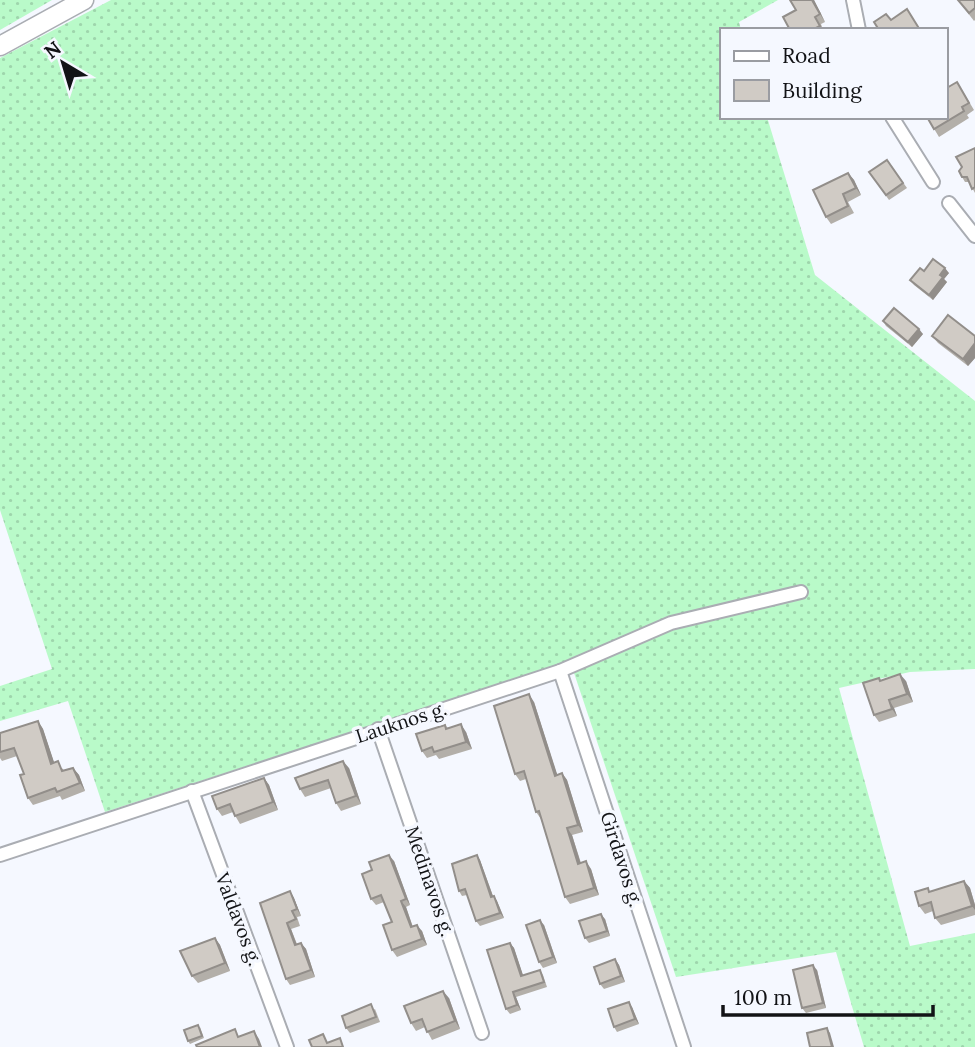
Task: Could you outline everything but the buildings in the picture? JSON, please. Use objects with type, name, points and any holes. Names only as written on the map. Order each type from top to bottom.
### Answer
[{"type":"street","points":[[0,46],[84,0]]},
{"type":"street","points":[[853,0],[859,28]]},
{"type":"street","points":[[893,119],[933,181]]},
{"type":"street","points":[[949,203],[975,236]]},
{"type":"street","name":"Lauknos g.","points":[[0,855],[560,671],[671,624],[801,592]]},
{"type":"street","name":"Girdavos g.","points":[[560,671],[684,1047]]},
{"type":"street","name":"Medinavos g.","points":[[378,729],[482,1033]]},
{"type":"street","name":"Valdavos g.","points":[[192,791],[287,1047]]},
{"type":"green space","points":[[0,0],[52,0],[0,30]]},
{"type":"green space","points":[[111,0],[778,0],[739,22],[740,28],[720,28],[720,119],[768,119],[815,275],[975,401],[975,669],[910,672],[839,688],[910,946],[975,933],[975,1047],[864,1047],[836,952],[676,977],[570,661],[105,812],[68,701],[0,721],[0,686],[52,669],[0,510],[0,58]]}]
